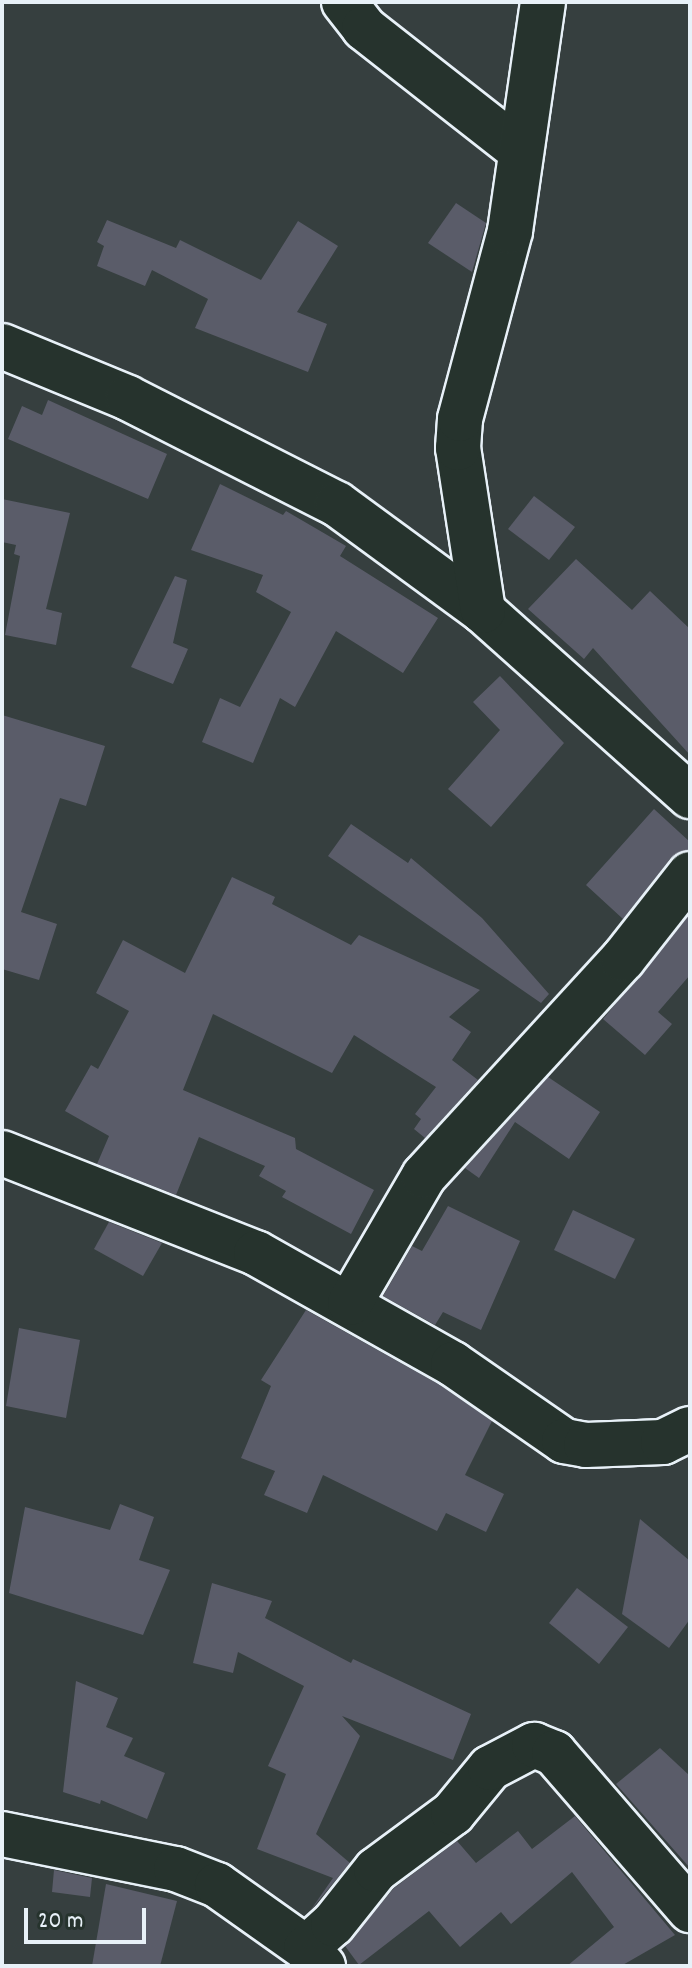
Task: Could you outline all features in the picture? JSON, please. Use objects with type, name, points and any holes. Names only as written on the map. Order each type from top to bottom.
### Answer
[{"type":"street","points":[[344,2],[364,28],[521,151]]},
{"type":"street","points":[[483,611],[458,448],[460,419],[510,231],[543,2]]},
{"type":"street","points":[[2,346],[253,456],[337,504],[483,611],[690,796]]},
{"type":"street","points":[[350,1303],[424,1176],[623,959],[690,874]]},
{"type":"street","points":[[2,1153],[57,1170],[256,1253],[350,1303],[453,1364],[564,1441],[586,1445],[663,1442],[690,1429]]},
{"type":"street","points":[[2,1834],[176,1869],[217,1885],[314,1957],[338,1918],[376,1870],[453,1813],[490,1768],[534,1745],[554,1753],[690,1910]]},
{"type":"building","points":[[456,203],[486,223],[472,272],[428,243]]},
{"type":"building","points":[[107,220],[176,248],[180,240],[261,280],[298,221],[338,246],[297,312],[327,324],[308,372],[195,328],[208,299],[152,270],[145,286],[97,266],[104,246],[97,242]]},
{"type":"building","points":[[48,400],[167,454],[148,499],[8,439],[22,406],[42,415]]},
{"type":"building","points":[[220,484],[283,515],[286,511],[346,546],[340,556],[438,618],[403,673],[336,631],[295,707],[280,698],[253,763],[202,742],[220,698],[240,707],[291,612],[256,592],[263,575],[191,550]]},
{"type":"building","points":[[534,496],[575,527],[549,560],[508,529]]},
{"type":"building","points":[[2,499],[70,513],[46,609],[62,613],[56,645],[5,635],[20,556],[14,554],[16,545],[2,542]]},
{"type":"building","points":[[576,559],[632,610],[650,591],[690,629],[690,755],[593,648],[584,659],[528,609]]},
{"type":"building","points":[[175,576],[187,580],[173,643],[188,649],[173,684],[131,667]]},
{"type":"building","points":[[500,676],[564,743],[491,827],[448,789],[500,730],[473,702]]},
{"type":"building","points":[[2,715],[105,746],[86,806],[60,798],[21,912],[57,924],[39,980],[2,969]]},
{"type":"building","points":[[654,809],[690,842],[690,850],[670,859],[623,919],[586,885]]},
{"type":"building","points":[[351,824],[408,863],[411,858],[482,918],[549,994],[541,1003],[328,856]]},
{"type":"building","points":[[232,877],[275,897],[272,904],[351,945],[359,935],[480,990],[449,1017],[471,1032],[452,1060],[478,1080],[425,1138],[414,1129],[421,1119],[415,1114],[436,1087],[354,1035],[332,1073],[213,1014],[183,1090],[295,1138],[296,1149],[374,1190],[351,1234],[282,1197],[286,1191],[259,1176],[265,1166],[199,1137],[176,1195],[97,1164],[109,1136],[65,1111],[91,1065],[98,1069],[129,1011],[96,993],[123,940],[185,973]]},
{"type":"building","points":[[690,914],[690,975],[658,1012],[672,1024],[645,1055],[603,1019]]},
{"type":"building","points":[[548,1077],[600,1112],[569,1159],[515,1122],[479,1178],[465,1168]]},
{"type":"building","points":[[448,1206],[520,1241],[481,1330],[443,1312],[435,1325],[383,1296],[412,1246],[422,1251]]},
{"type":"building","points":[[573,1210],[635,1239],[615,1279],[554,1250]]},
{"type":"building","points":[[109,1222],[162,1243],[143,1276],[94,1249]]},
{"type":"building","points":[[306,1310],[440,1385],[492,1421],[465,1475],[504,1494],[486,1532],[446,1513],[437,1531],[323,1475],[307,1513],[264,1495],[275,1471],[241,1458],[271,1386],[261,1380]]},
{"type":"building","points":[[19,1328],[80,1340],[66,1418],[6,1406]]},
{"type":"building","points":[[120,1504],[154,1517],[139,1560],[170,1570],[143,1635],[9,1593],[25,1507],[110,1530]]},
{"type":"building","points":[[640,1519],[690,1561],[690,1619],[669,1648],[622,1614]]},
{"type":"building","points":[[212,1583],[272,1601],[265,1618],[351,1663],[353,1659],[471,1714],[453,1760],[342,1716],[360,1736],[316,1834],[350,1863],[310,1911],[333,1878],[257,1849],[286,1774],[268,1766],[304,1686],[238,1652],[233,1673],[193,1663]]},
{"type":"building","points":[[577,1588],[628,1627],[599,1664],[549,1623]]},
{"type":"building","points":[[76,1681],[118,1698],[106,1727],[133,1738],[124,1756],[165,1773],[147,1819],[101,1800],[100,1804],[63,1792]]},
{"type":"building","points":[[660,1748],[690,1776],[690,1868],[616,1784]]},
{"type":"building","points":[[575,1816],[675,1935],[621,1966],[567,1966],[614,1927],[572,1872],[511,1924],[501,1912],[460,1947],[429,1911],[359,1965],[345,1946],[394,1888],[457,1841],[476,1863],[518,1831],[532,1849]]},
{"type":"building","points":[[54,1870],[92,1878],[90,1897],[52,1892]]},
{"type":"building","points":[[106,1884],[177,1901],[160,1966],[92,1966]]}]
